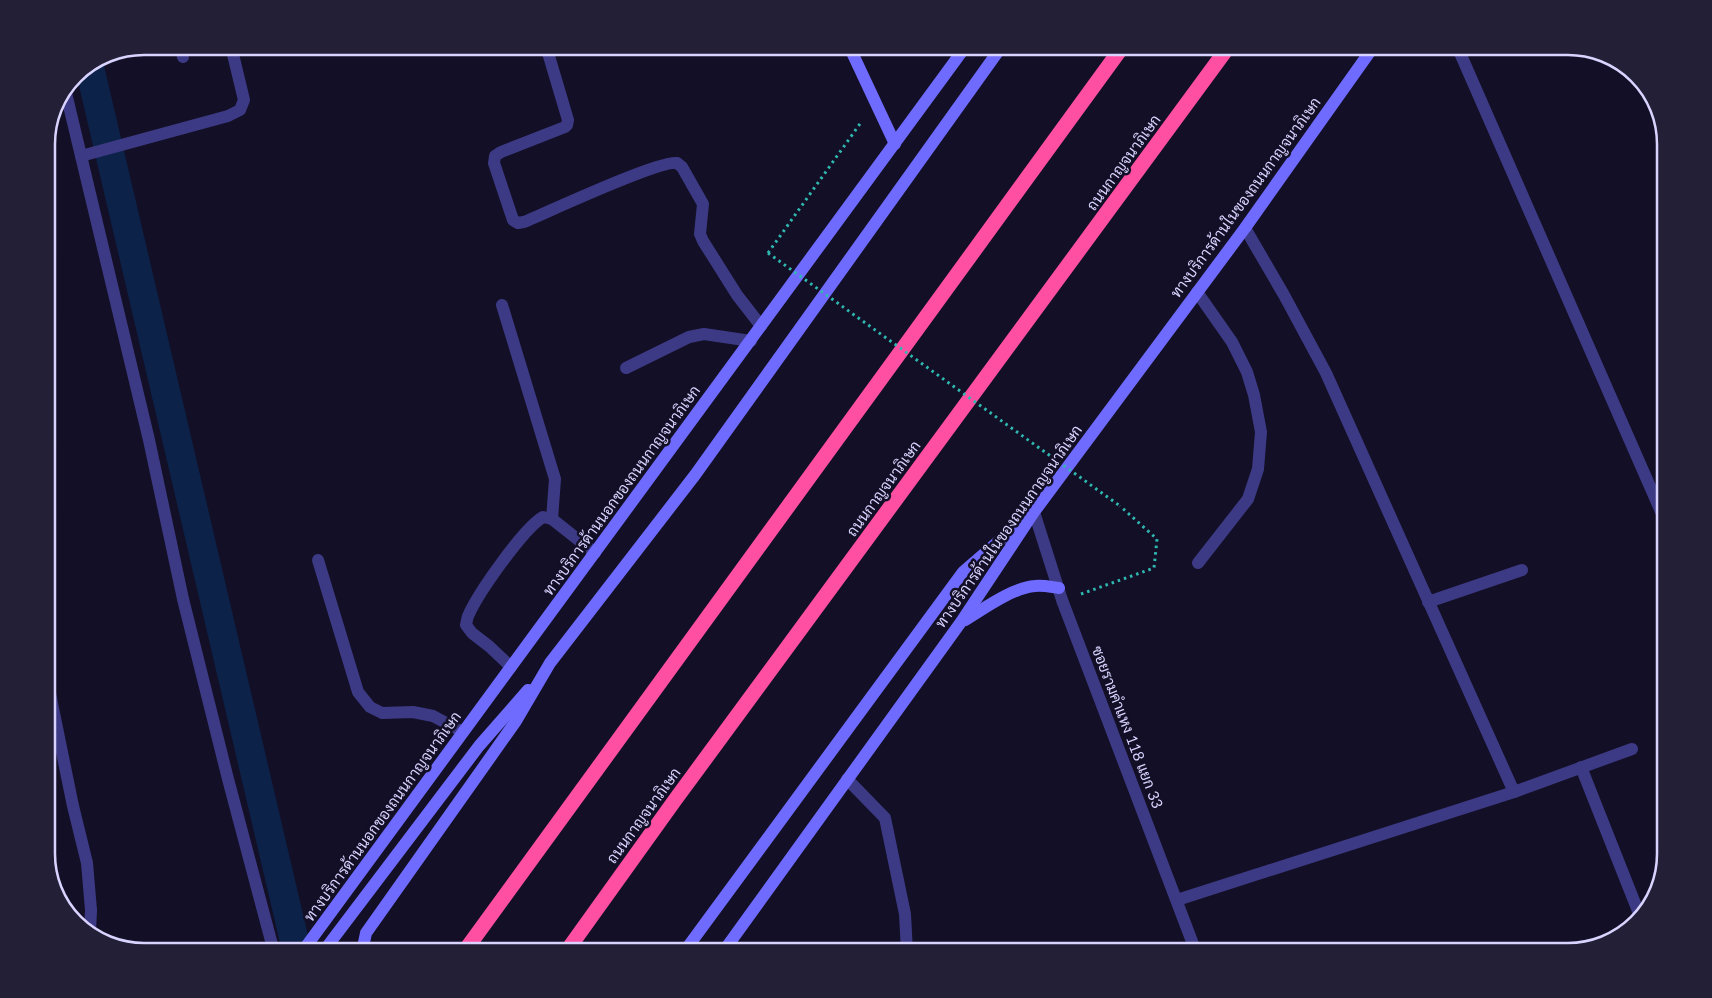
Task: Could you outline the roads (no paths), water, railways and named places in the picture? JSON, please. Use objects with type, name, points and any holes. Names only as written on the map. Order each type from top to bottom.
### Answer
[{"type":"highway","points":[[471,943],[1116,55]]},
{"type":"highway","name":"ถนนกาญจนาภิเษก","points":[[572,943],[675,800],[1222,55]]},
{"type":"main road","points":[[853,55],[895,144]]},
{"type":"main road","name":"ทางบริการด้านนอกของถนนกาญจนาภิเษก","points":[[309,943],[959,55]]},
{"type":"main road","points":[[330,943],[479,746],[550,663],[695,475],[996,55]]},
{"type":"main road","name":"ทางบริการด้านในของถนนกาญจนาภิเษก","points":[[730,943],[961,622],[1034,512],[1245,228],[1368,55]]},
{"type":"main road","points":[[691,943],[963,572],[1034,512]]},
{"type":"main road","points":[[961,622],[997,600],[1036,585],[1060,594]]},
{"type":"main road","points":[[364,943],[366,933],[516,721],[550,663]]},
{"type":"street","points":[[85,155],[228,116],[240,110],[244,100],[233,55]]},
{"type":"street","points":[[549,55],[568,120],[565,127],[494,156],[494,163],[513,220],[518,223],[524,222],[635,175],[668,163],[677,163],[682,167],[703,204],[700,234],[703,241],[737,295],[761,326]]},
{"type":"street","points":[[1461,55],[1657,502]]},
{"type":"street","points":[[67,99],[85,155],[183,599],[230,788],[272,943]]},
{"type":"street","points":[[1245,228],[1326,373],[1514,792]]},
{"type":"street","points":[[1197,292],[1232,342],[1248,372],[1261,432],[1258,470],[1248,499],[1198,563]]},
{"type":"street","points":[[502,305],[554,478],[552,519]]},
{"type":"street","points":[[626,368],[689,337],[704,334],[751,341]]},
{"type":"street","name":"ซอยรามคำแหง 118 แยก 33","points":[[1034,512],[1060,594],[1193,943]]},
{"type":"street","points":[[511,667],[472,633],[466,625],[468,616],[484,588],[535,522],[543,517],[552,519],[595,553]]},
{"type":"street","points":[[318,560],[358,692],[370,707],[382,713],[413,712],[433,716],[463,732]]},
{"type":"street","points":[[1428,602],[1522,570]]},
{"type":"street","points":[[55,718],[87,863],[90,925]]},
{"type":"street","points":[[1177,900],[1514,792],[1632,749]]},
{"type":"street","points":[[1581,767],[1638,910]]},
{"type":"street","points":[[848,779],[885,818],[905,914],[907,943]]},
{"type":"waterway","points":[[91,72],[295,943]]}]
